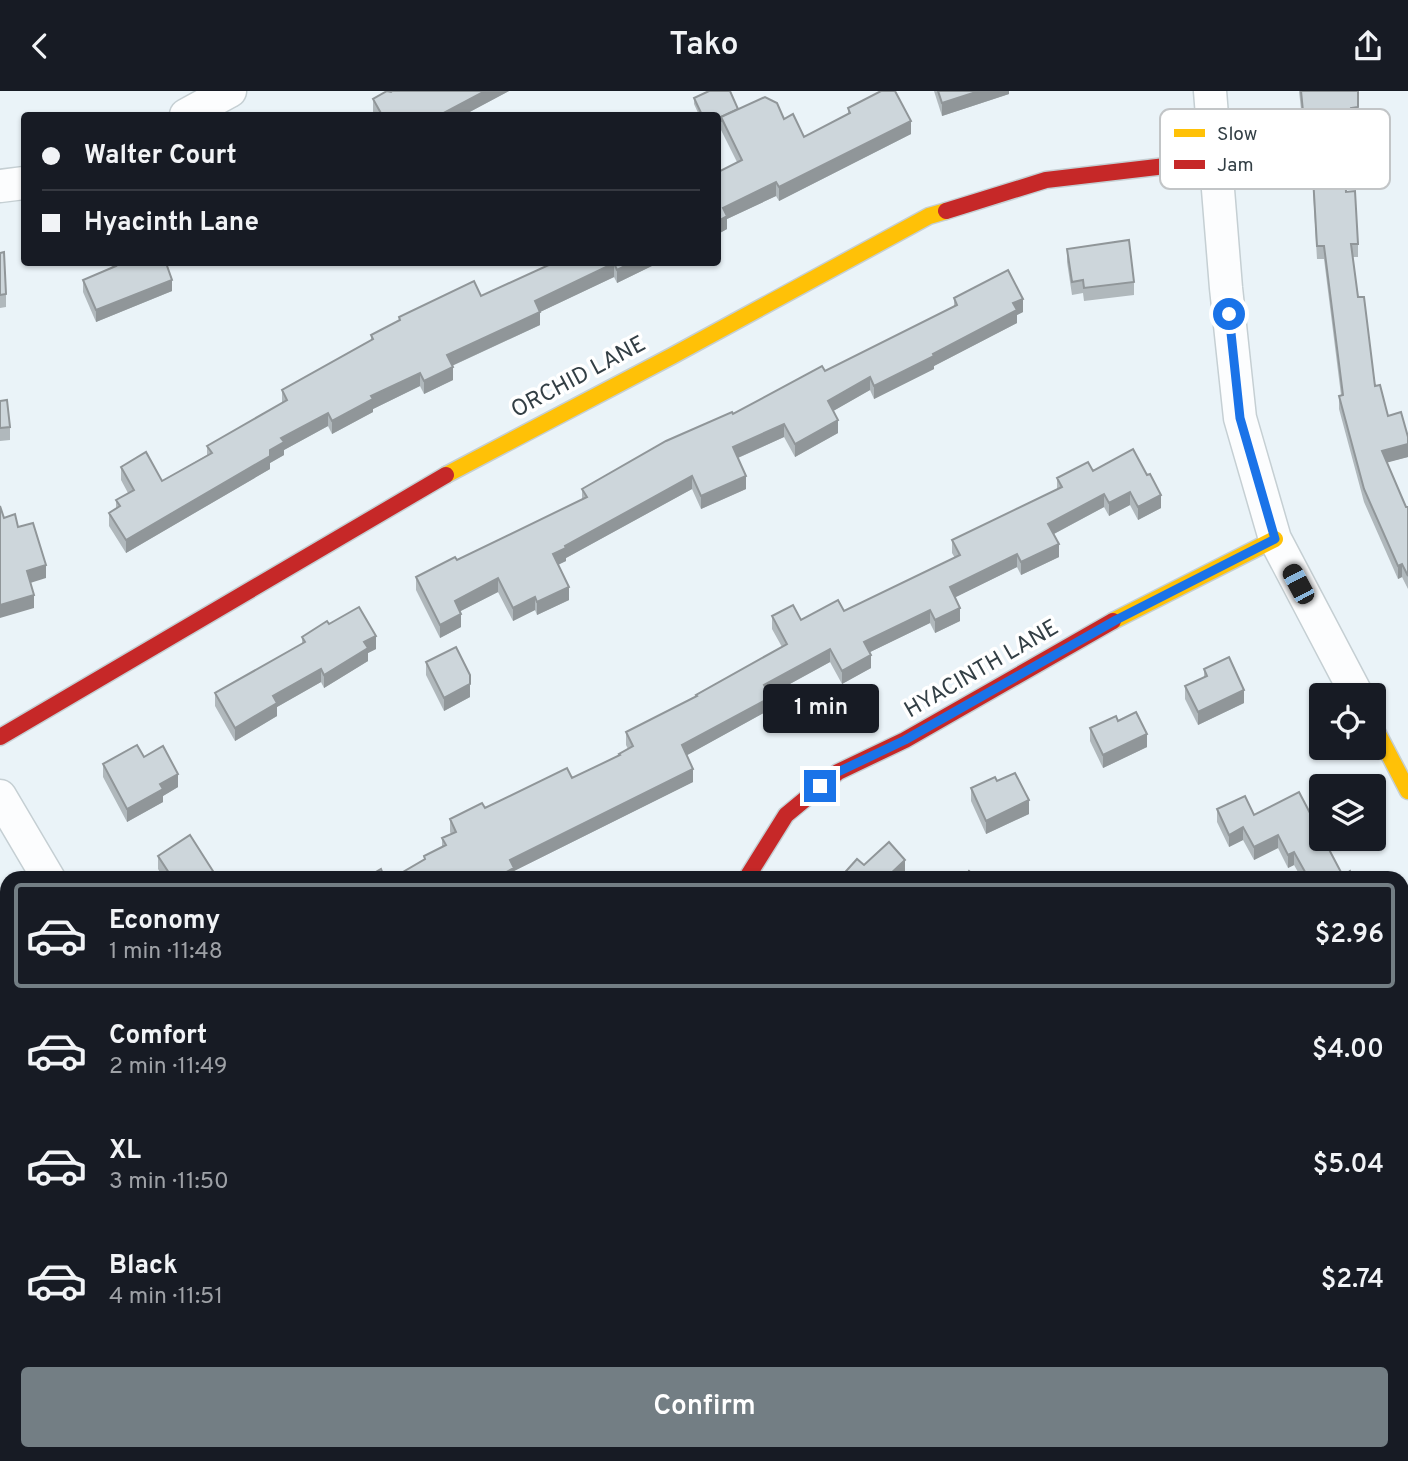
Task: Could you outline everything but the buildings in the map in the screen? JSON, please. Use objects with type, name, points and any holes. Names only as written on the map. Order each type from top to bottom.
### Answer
[{"type":"street","points":[[192,112],[230,91]]},
{"type":"street","points":[[1210,91],[1212,109]]},
{"type":"street","name":"ORCHID LANE","points":[[0,737],[459,467],[929,216],[1046,180],[1160,167]]},
{"type":"street","points":[[0,186],[21,183]]},
{"type":"street","points":[[1219,189],[1240,418],[1275,539],[1351,683]]},
{"type":"street","name":"HYACINTH LANE","points":[[751,871],[786,815],[838,772],[905,740],[1116,620],[1275,539]]},
{"type":"street","points":[[1386,749],[1408,791]]},
{"type":"street","points":[[0,796],[44,871]]},
{"type":"traffic: slow","points":[[446,475],[929,216],[946,211]]},
{"type":"traffic: slow","points":[[1113,621],[1275,539]]},
{"type":"traffic: slow","points":[[1386,749],[1408,791]]},
{"type":"traffic: jam","points":[[946,211],[1046,180],[1160,167]]},
{"type":"traffic: jam","points":[[0,737],[446,475]]},
{"type":"traffic: jam","points":[[751,871],[786,815],[838,772],[905,740],[1113,621]]},
{"type":"route","points":[[820,786],[838,772],[905,740],[1116,620],[1275,539],[1240,418],[1229,314]]}]
